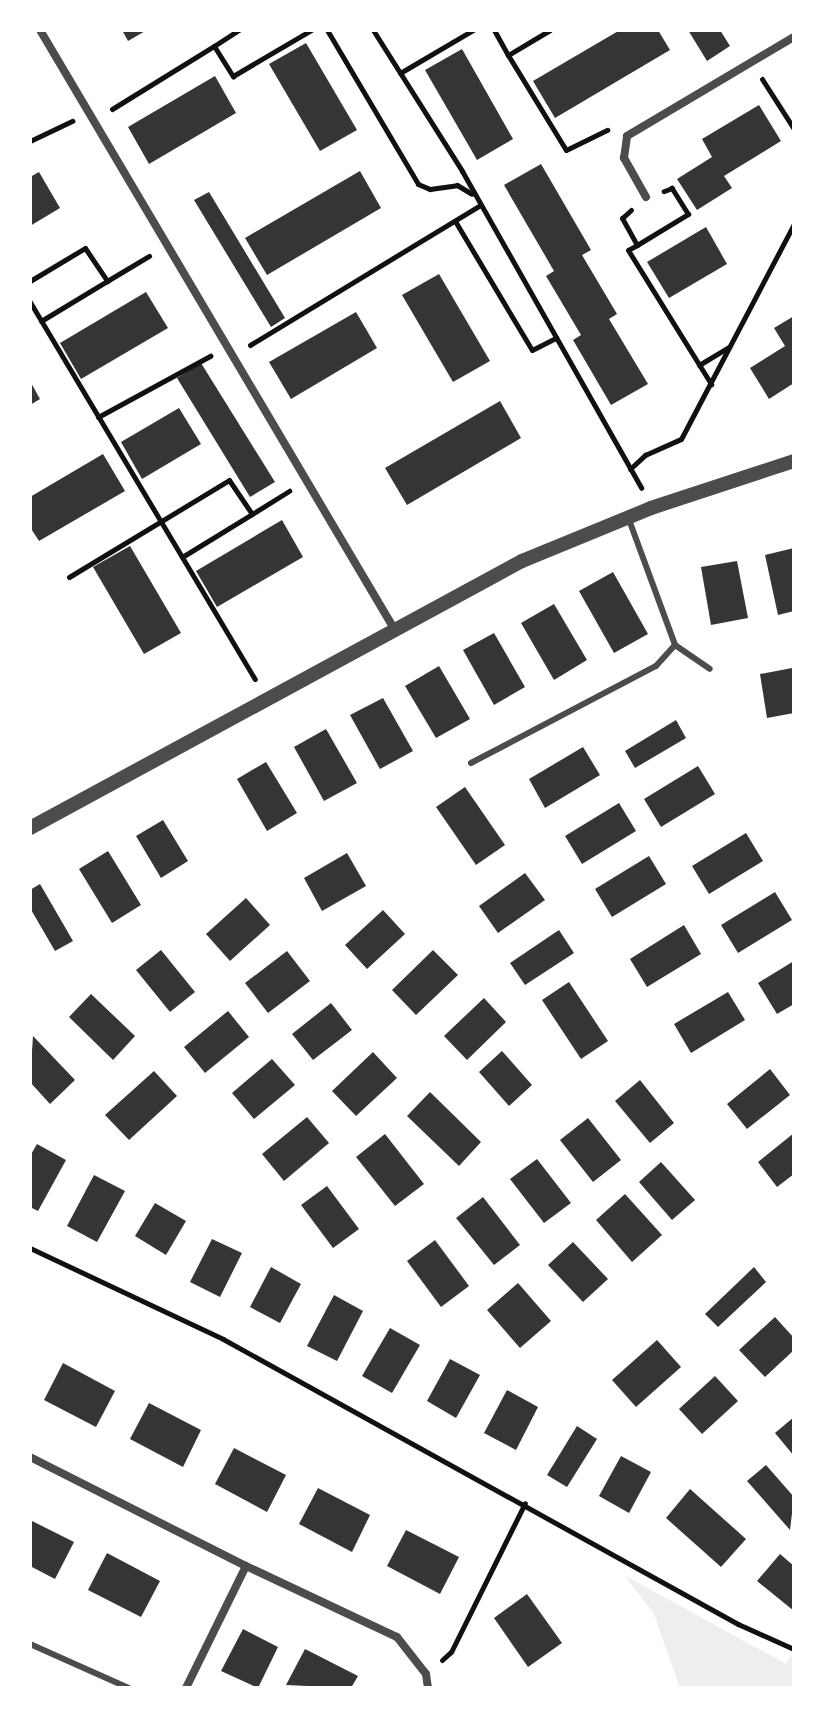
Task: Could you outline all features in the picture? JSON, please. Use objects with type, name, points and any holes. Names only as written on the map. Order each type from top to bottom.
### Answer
[{"type":"street","points":[[40,30],[393,627]]},
{"type":"street","points":[[646,197],[624,158],[627,136],[794,37]]},
{"type":"street","points":[[30,828],[393,627],[522,561],[651,508],[794,461]]},
{"type":"street","points":[[30,1457],[246,1566],[397,1637],[426,1674],[428,1688]]},
{"type":"street","points":[[186,1688],[246,1566]]},
{"type":"lane","points":[[628,517],[675,645],[710,669]]},
{"type":"lane","points":[[471,763],[656,666],[675,645]]},
{"type":"lane","points":[[30,1644],[129,1688]]},
{"type":"path","points":[[30,141],[60,123],[91,117],[239,30]]},
{"type":"path","points":[[214,46],[233,76],[311,30]]},
{"type":"path","points":[[327,30],[418,184],[430,189],[457,185],[473,194]]},
{"type":"path","points":[[373,30],[473,194],[651,508]]},
{"type":"path","points":[[400,73],[473,30]]},
{"type":"path","points":[[494,30],[566,150],[606,128],[624,158]]},
{"type":"path","points":[[508,55],[550,30]]},
{"type":"path","points":[[751,62],[794,129]]},
{"type":"path","points":[[637,245],[622,218],[646,197],[672,188],[688,214],[637,245],[628,250],[711,384]]},
{"type":"path","points":[[98,417],[199,359],[254,344],[479,206]]},
{"type":"path","points":[[455,221],[532,350],[556,338]]},
{"type":"path","points":[[630,469],[645,455],[681,439],[794,224]]},
{"type":"path","points":[[41,321],[167,247]]},
{"type":"path","points":[[30,281],[85,248],[107,281]]},
{"type":"path","points":[[30,302],[266,698]]},
{"type":"path","points":[[699,365],[730,346]]},
{"type":"path","points":[[69,577],[229,480],[252,514]]},
{"type":"path","points":[[182,557],[307,480]]},
{"type":"path","points":[[30,1248],[223,1339],[525,1503],[738,1624],[794,1649]]},
{"type":"path","points":[[426,1674],[451,1652],[525,1503]]},
{"type":"shaded area","points":[[624,1575],[786,1664],[794,1650],[794,1688],[680,1688],[654,1614]]},
{"type":"building","points":[[122,30],[147,30],[128,41]]},
{"type":"building","points":[[620,30],[658,30],[670,50],[555,118],[533,81]]},
{"type":"building","points":[[688,30],[720,30],[730,46],[707,61]]},
{"type":"building","points":[[306,43],[357,130],[320,151],[269,64]]},
{"type":"building","points":[[462,49],[513,139],[477,160],[425,70]]},
{"type":"building","points":[[215,76],[236,113],[149,164],[128,127]]},
{"type":"building","points":[[759,105],[781,141],[724,176],[732,188],[697,210],[677,179],[712,157],[702,139]]},
{"type":"building","points":[[541,164],[591,250],[582,255],[617,314],[609,319],[648,384],[611,405],[573,340],[581,335],[546,276],[554,271],[504,185]]},
{"type":"building","points":[[360,171],[381,208],[267,275],[245,238]]},
{"type":"building","points":[[39,172],[60,208],[30,226],[30,177]]},
{"type":"building","points":[[209,192],[285,318],[271,327],[194,200]]},
{"type":"building","points":[[706,227],[727,264],[669,298],[647,262]]},
{"type":"building","points":[[439,274],[490,361],[453,382],[402,295]]},
{"type":"building","points":[[146,292],[168,328],[81,379],[60,343]]},
{"type":"building","points":[[356,312],[377,348],[291,399],[269,362]]},
{"type":"building","points":[[794,316],[794,383],[769,399],[750,368],[785,346],[774,328]]},
{"type":"building","points":[[201,363],[275,482],[250,497],[177,378]]},
{"type":"building","points":[[30,381],[40,399],[30,405]]},
{"type":"building","points":[[500,401],[521,438],[407,505],[385,468]]},
{"type":"building","points":[[179,408],[201,444],[142,479],[121,442]]},
{"type":"building","points":[[103,454],[125,491],[39,541],[30,527],[30,497]]},
{"type":"building","points":[[282,520],[303,557],[217,607],[196,571]]},
{"type":"building","points":[[130,546],[181,633],[144,654],[93,567]]},
{"type":"building","points":[[794,548],[794,611],[778,615],[765,555]]},
{"type":"building","points":[[737,561],[748,618],[711,625],[701,567]]},
{"type":"building","points":[[613,572],[648,634],[614,653],[579,591]]},
{"type":"building","points":[[554,604],[587,660],[554,680],[521,623]]},
{"type":"building","points":[[494,633],[525,687],[494,705],[463,650]]},
{"type":"building","points":[[439,666],[470,719],[436,738],[405,686]]},
{"type":"building","points":[[792,668],[794,713],[767,718],[760,674]]},
{"type":"building","points":[[383,698],[413,751],[380,769],[350,715]]},
{"type":"building","points":[[676,720],[686,738],[635,768],[625,751]]},
{"type":"building","points":[[326,729],[357,783],[324,801],[294,747]]},
{"type":"building","points":[[583,747],[600,775],[545,808],[529,779]]},
{"type":"building","points":[[266,762],[297,813],[267,831],[237,779]]},
{"type":"building","points":[[698,766],[715,794],[661,827],[644,799]]},
{"type":"building","points":[[465,787],[505,845],[476,865],[436,807]]},
{"type":"building","points":[[619,803],[636,831],[582,864],[565,836]]},
{"type":"building","points":[[163,820],[188,861],[161,878],[136,836]]},
{"type":"building","points":[[746,833],[763,861],[709,894],[692,866]]},
{"type":"building","points":[[108,851],[141,905],[112,923],[79,869]]},
{"type":"building","points":[[347,853],[366,886],[322,911],[304,878]]},
{"type":"building","points":[[649,856],[666,884],[612,917],[595,889]]},
{"type":"building","points":[[525,873],[545,900],[498,933],[479,906]]},
{"type":"building","points":[[40,884],[73,941],[55,951],[30,908],[30,890]]},
{"type":"building","points":[[775,892],[792,920],[738,953],[721,925]]},
{"type":"building","points":[[246,898],[270,925],[230,961],[206,934]]},
{"type":"building","points":[[383,910],[405,934],[367,969],[345,945]]},
{"type":"building","points":[[684,925],[701,954],[647,987],[630,959]]},
{"type":"building","points":[[559,930],[574,953],[525,985],[510,963]]},
{"type":"building","points":[[161,950],[195,992],[170,1012],[136,970]]},
{"type":"building","points":[[433,950],[458,975],[416,1015],[392,990]]},
{"type":"building","points":[[287,951],[310,981],[268,1013],[245,983]]},
{"type":"building","points":[[794,961],[794,1004],[777,1014],[758,983]]},
{"type":"building","points":[[569,982],[608,1041],[581,1059],[542,1000]]},
{"type":"building","points":[[728,992],[745,1020],[691,1053],[674,1024]]},
{"type":"building","points":[[91,994],[135,1036],[113,1060],[69,1017]]},
{"type":"building","points":[[484,998],[506,1022],[467,1060],[444,1036]]},
{"type":"building","points":[[331,1003],[352,1030],[313,1060],[292,1034]]},
{"type":"building","points":[[228,1011],[249,1037],[205,1073],[184,1047]]},
{"type":"building","points":[[33,1036],[75,1080],[50,1104],[30,1082]]},
{"type":"building","points":[[502,1051],[532,1085],[509,1106],[479,1072]]},
{"type":"building","points":[[373,1052],[397,1078],[356,1116],[332,1091]]},
{"type":"building","points":[[272,1059],[295,1085],[254,1119],[232,1093]]},
{"type":"building","points":[[770,1069],[790,1095],[747,1129],[727,1104]]},
{"type":"building","points":[[154,1071],[177,1096],[129,1140],[105,1115]]},
{"type":"building","points":[[640,1080],[674,1123],[650,1143],[615,1101]]},
{"type":"building","points":[[430,1092],[481,1142],[459,1166],[407,1116]]},
{"type":"building","points":[[307,1117],[329,1143],[284,1181],[262,1154]]},
{"type":"building","points":[[588,1118],[621,1160],[593,1182],[560,1140]]},
{"type":"building","points":[[794,1133],[794,1174],[777,1187],[758,1162]]},
{"type":"building","points":[[385,1134],[424,1184],[395,1206],[356,1157]]},
{"type":"building","points":[[37,1144],[66,1160],[38,1211],[30,1207],[30,1156]]},
{"type":"building","points":[[537,1159],[571,1203],[544,1223],[510,1179]]},
{"type":"building","points":[[661,1162],[695,1200],[672,1220],[639,1182]]},
{"type":"building","points":[[94,1175],[125,1191],[97,1242],[67,1226]]},
{"type":"building","points":[[327,1186],[359,1229],[333,1248],[301,1205]]},
{"type":"building","points":[[625,1194],[662,1235],[632,1262],[596,1220]]},
{"type":"building","points":[[483,1197],[520,1245],[494,1265],[456,1218]]},
{"type":"building","points":[[155,1203],[186,1221],[166,1255],[135,1236]]},
{"type":"building","points":[[212,1239],[242,1253],[220,1297],[190,1282]]},
{"type":"building","points":[[435,1240],[469,1286],[441,1307],[407,1261]]},
{"type":"building","points":[[573,1242],[608,1279],[583,1302],[548,1265]]},
{"type":"building","points":[[271,1267],[301,1284],[280,1323],[250,1307]]},
{"type":"building","points":[[754,1267],[766,1282],[718,1327],[705,1314]]},
{"type":"building","points":[[518,1283],[551,1321],[520,1348],[487,1310]]},
{"type":"building","points":[[334,1295],[363,1311],[337,1361],[307,1346]]},
{"type":"building","points":[[775,1317],[794,1338],[794,1350],[765,1377],[739,1350]]},
{"type":"building","points":[[390,1328],[420,1345],[392,1393],[362,1376]]},
{"type":"building","points":[[657,1340],[681,1367],[636,1407],[612,1380]]},
{"type":"building","points":[[450,1359],[480,1375],[456,1418],[427,1401]]},
{"type":"building","points":[[63,1363],[115,1391],[96,1427],[44,1400]]},
{"type":"building","points":[[715,1376],[738,1401],[702,1434],[679,1409]]},
{"type":"building","points":[[507,1390],[538,1407],[516,1450],[484,1433]]},
{"type":"building","points":[[149,1403],[201,1430],[183,1467],[130,1439]]},
{"type":"building","points":[[794,1417],[794,1456],[775,1433]]},
{"type":"building","points":[[577,1426],[597,1439],[567,1487],[547,1475]]},
{"type":"building","points":[[234,1448],[286,1475],[267,1512],[215,1484]]},
{"type":"building","points":[[621,1456],[651,1472],[629,1513],[599,1496]]},
{"type":"building","points":[[766,1465],[794,1497],[790,1530],[747,1481]]},
{"type":"building","points":[[318,1488],[370,1515],[352,1552],[299,1524]]},
{"type":"building","points":[[690,1489],[746,1539],[721,1567],[666,1518]]},
{"type":"building","points":[[30,1520],[74,1542],[55,1579],[30,1566]]},
{"type":"building","points":[[406,1530],[459,1557],[440,1594],[387,1566]]},
{"type":"building","points":[[107,1553],[160,1581],[141,1617],[88,1590]]},
{"type":"building","points":[[780,1554],[794,1566],[794,1611],[757,1581]]},
{"type":"building","points":[[527,1594],[562,1643],[528,1667],[494,1618]]},
{"type":"building","points":[[243,1629],[278,1647],[258,1688],[221,1671]]},
{"type":"building","points":[[305,1649],[358,1676],[351,1688],[286,1685]]}]
